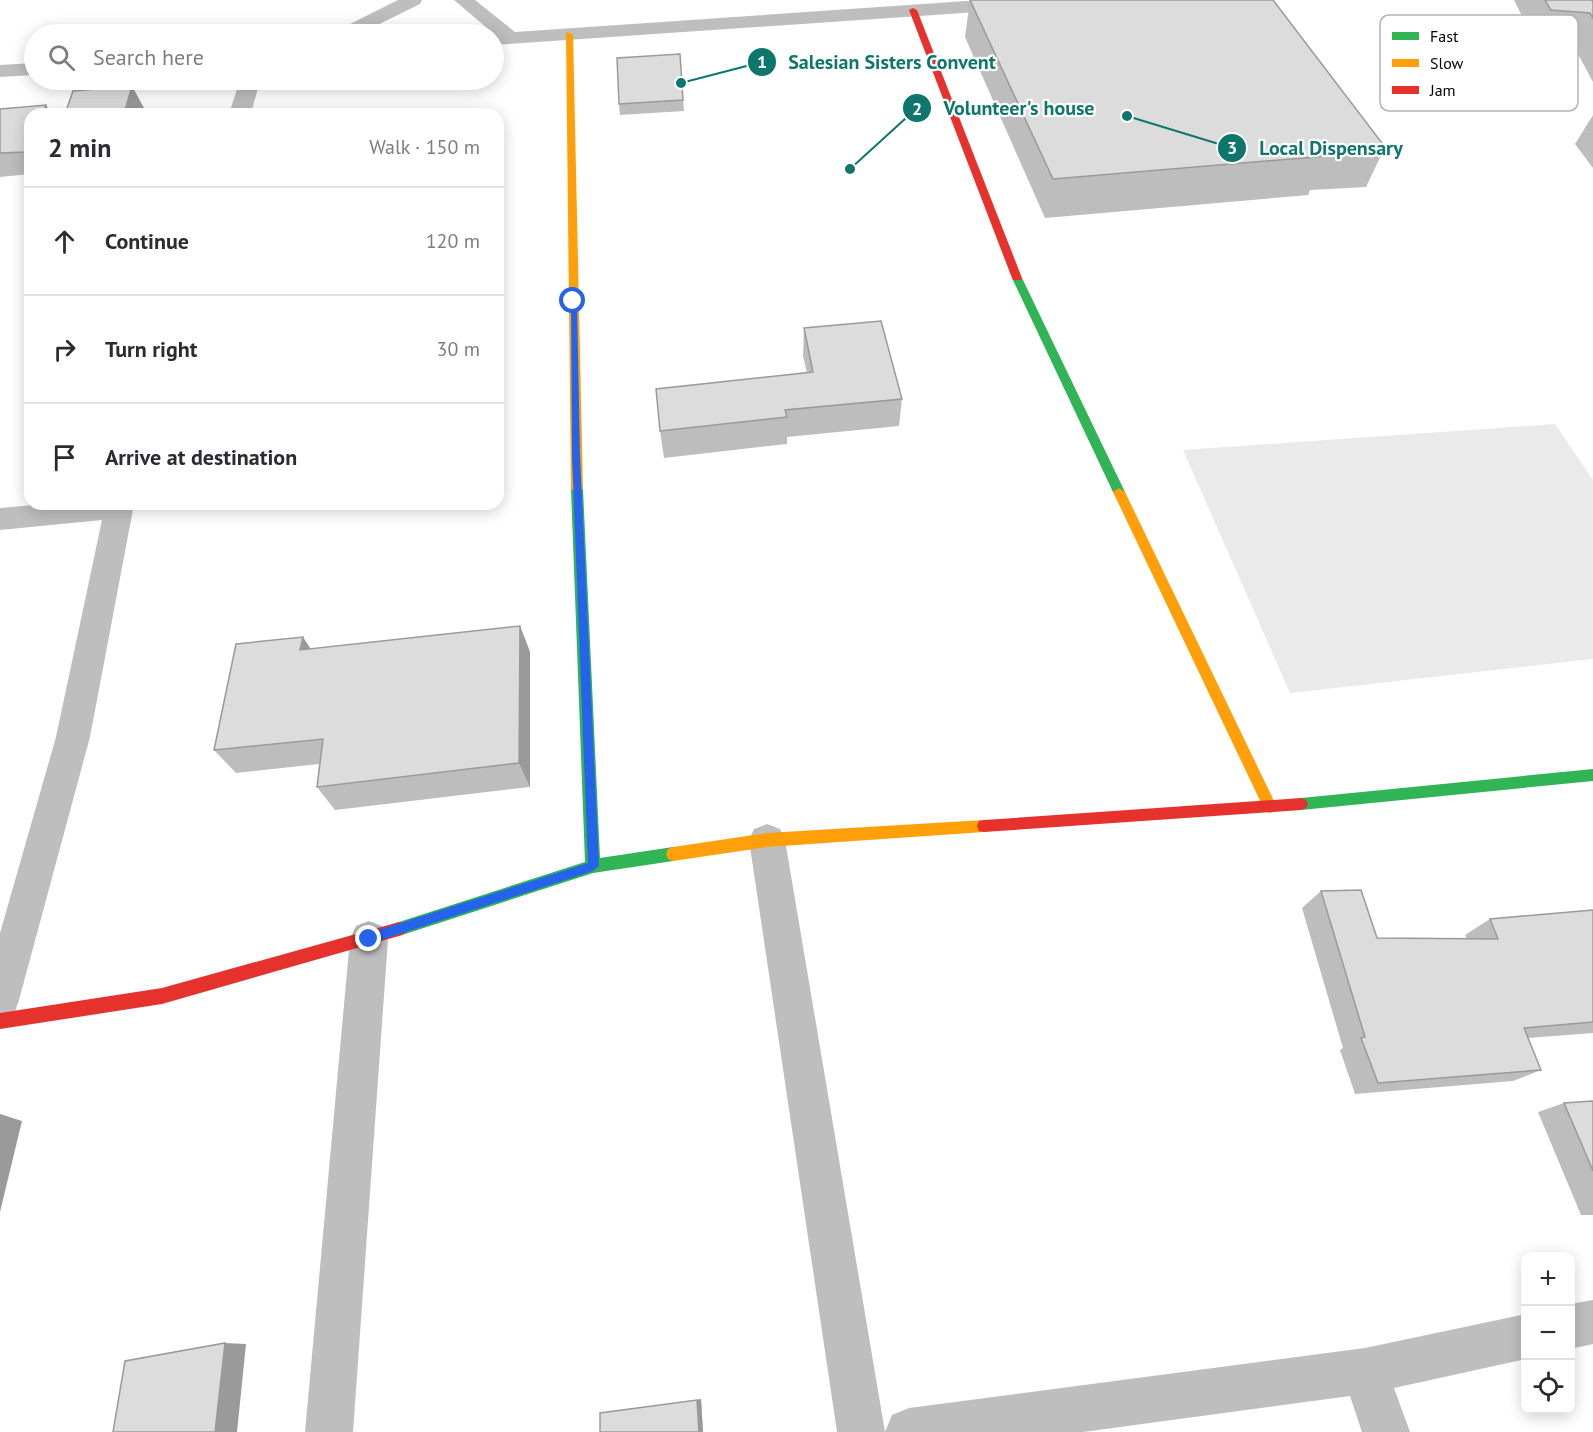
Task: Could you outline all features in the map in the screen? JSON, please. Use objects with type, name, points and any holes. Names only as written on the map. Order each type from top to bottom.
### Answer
[{"type":"street","points":[[365,24],[413,0]]},
{"type":"street","points":[[463,0],[488,24]]},
{"type":"street","points":[[504,38],[569,34],[724,14],[914,10],[1065,0]]},
{"type":"street","points":[[914,10],[1019,284],[1270,807]]},
{"type":"street","points":[[569,34],[576,455],[593,866]]},
{"type":"street","points":[[0,71],[24,70]]},
{"type":"street","points":[[242,108],[247,90]]},
{"type":"street","points":[[0,519],[82,510]]},
{"type":"street","points":[[0,1000],[73,737],[118,510]]},
{"type":"street","points":[[0,1021],[162,996],[369,939],[593,866],[767,840],[1270,807],[1593,775]]},
{"type":"street","points":[[767,840],[861,1432]]},
{"type":"street","points":[[329,1432],[369,939]]},
{"type":"street","points":[[1575,1326],[1593,1322]]},
{"type":"street","points":[[909,1432],[1365,1371],[1521,1337]]},
{"type":"street","points":[[1365,1371],[1386,1432]]},
{"type":"shaded area","points":[[1555,424],[1593,480],[1593,659],[1290,693],[1183,450]]},
{"type":"building","points":[[970,0],[1273,0],[1385,147],[1322,151],[1326,156],[1053,179]]},
{"type":"building","points":[[1545,0],[1592,0],[1593,18],[1590,13],[1551,10]]},
{"type":"building","points":[[680,54],[683,100],[619,104],[617,58]]},
{"type":"building","points":[[131,90],[126,108],[67,108],[73,91]]},
{"type":"building","points":[[46,105],[45,108],[24,108],[24,152],[0,153],[0,109]]},
{"type":"building","points":[[881,321],[902,399],[785,410],[787,417],[660,431],[656,389],[813,372],[804,328]]},
{"type":"building","points":[[520,626],[519,763],[317,787],[323,739],[214,750],[236,644],[303,637],[300,650]]},
{"type":"building","points":[[1361,890],[1377,938],[1498,939],[1490,919],[1593,910],[1593,1022],[1524,1028],[1541,1070],[1378,1083],[1361,1038],[1365,1037],[1321,891]]},
{"type":"building","points":[[1593,1101],[1593,1171],[1564,1103]]},
{"type":"building","points":[[225,1343],[215,1432],[113,1432],[125,1361]]},
{"type":"building","points":[[697,1400],[699,1432],[600,1432],[600,1413]]},
{"type":"traffic: fast","points":[[1017,278],[1119,492]]},
{"type":"traffic: fast","points":[[577,489],[593,866]]},
{"type":"traffic: fast","points":[[1301,804],[1593,775]]},
{"type":"traffic: fast","points":[[399,929],[593,866],[673,854]]},
{"type":"traffic: slow","points":[[569,34],[577,489]]},
{"type":"traffic: slow","points":[[1119,492],[1270,807]]},
{"type":"traffic: slow","points":[[673,854],[767,840],[984,826]]},
{"type":"traffic: jam","points":[[913,10],[1017,278]]},
{"type":"traffic: jam","points":[[984,826],[1301,804]]},
{"type":"traffic: jam","points":[[0,1021],[162,996],[399,929]]},
{"type":"place","name":"Salesian Sisters Convent","points":[[681,83]]},
{"type":"place","name":"Local Dispensary","points":[[1127,116]]},
{"type":"place","name":"Volunteer's house","points":[[850,169]]},
{"type":"route","points":[[369,939],[593,866],[576,455],[573,301]]}]
